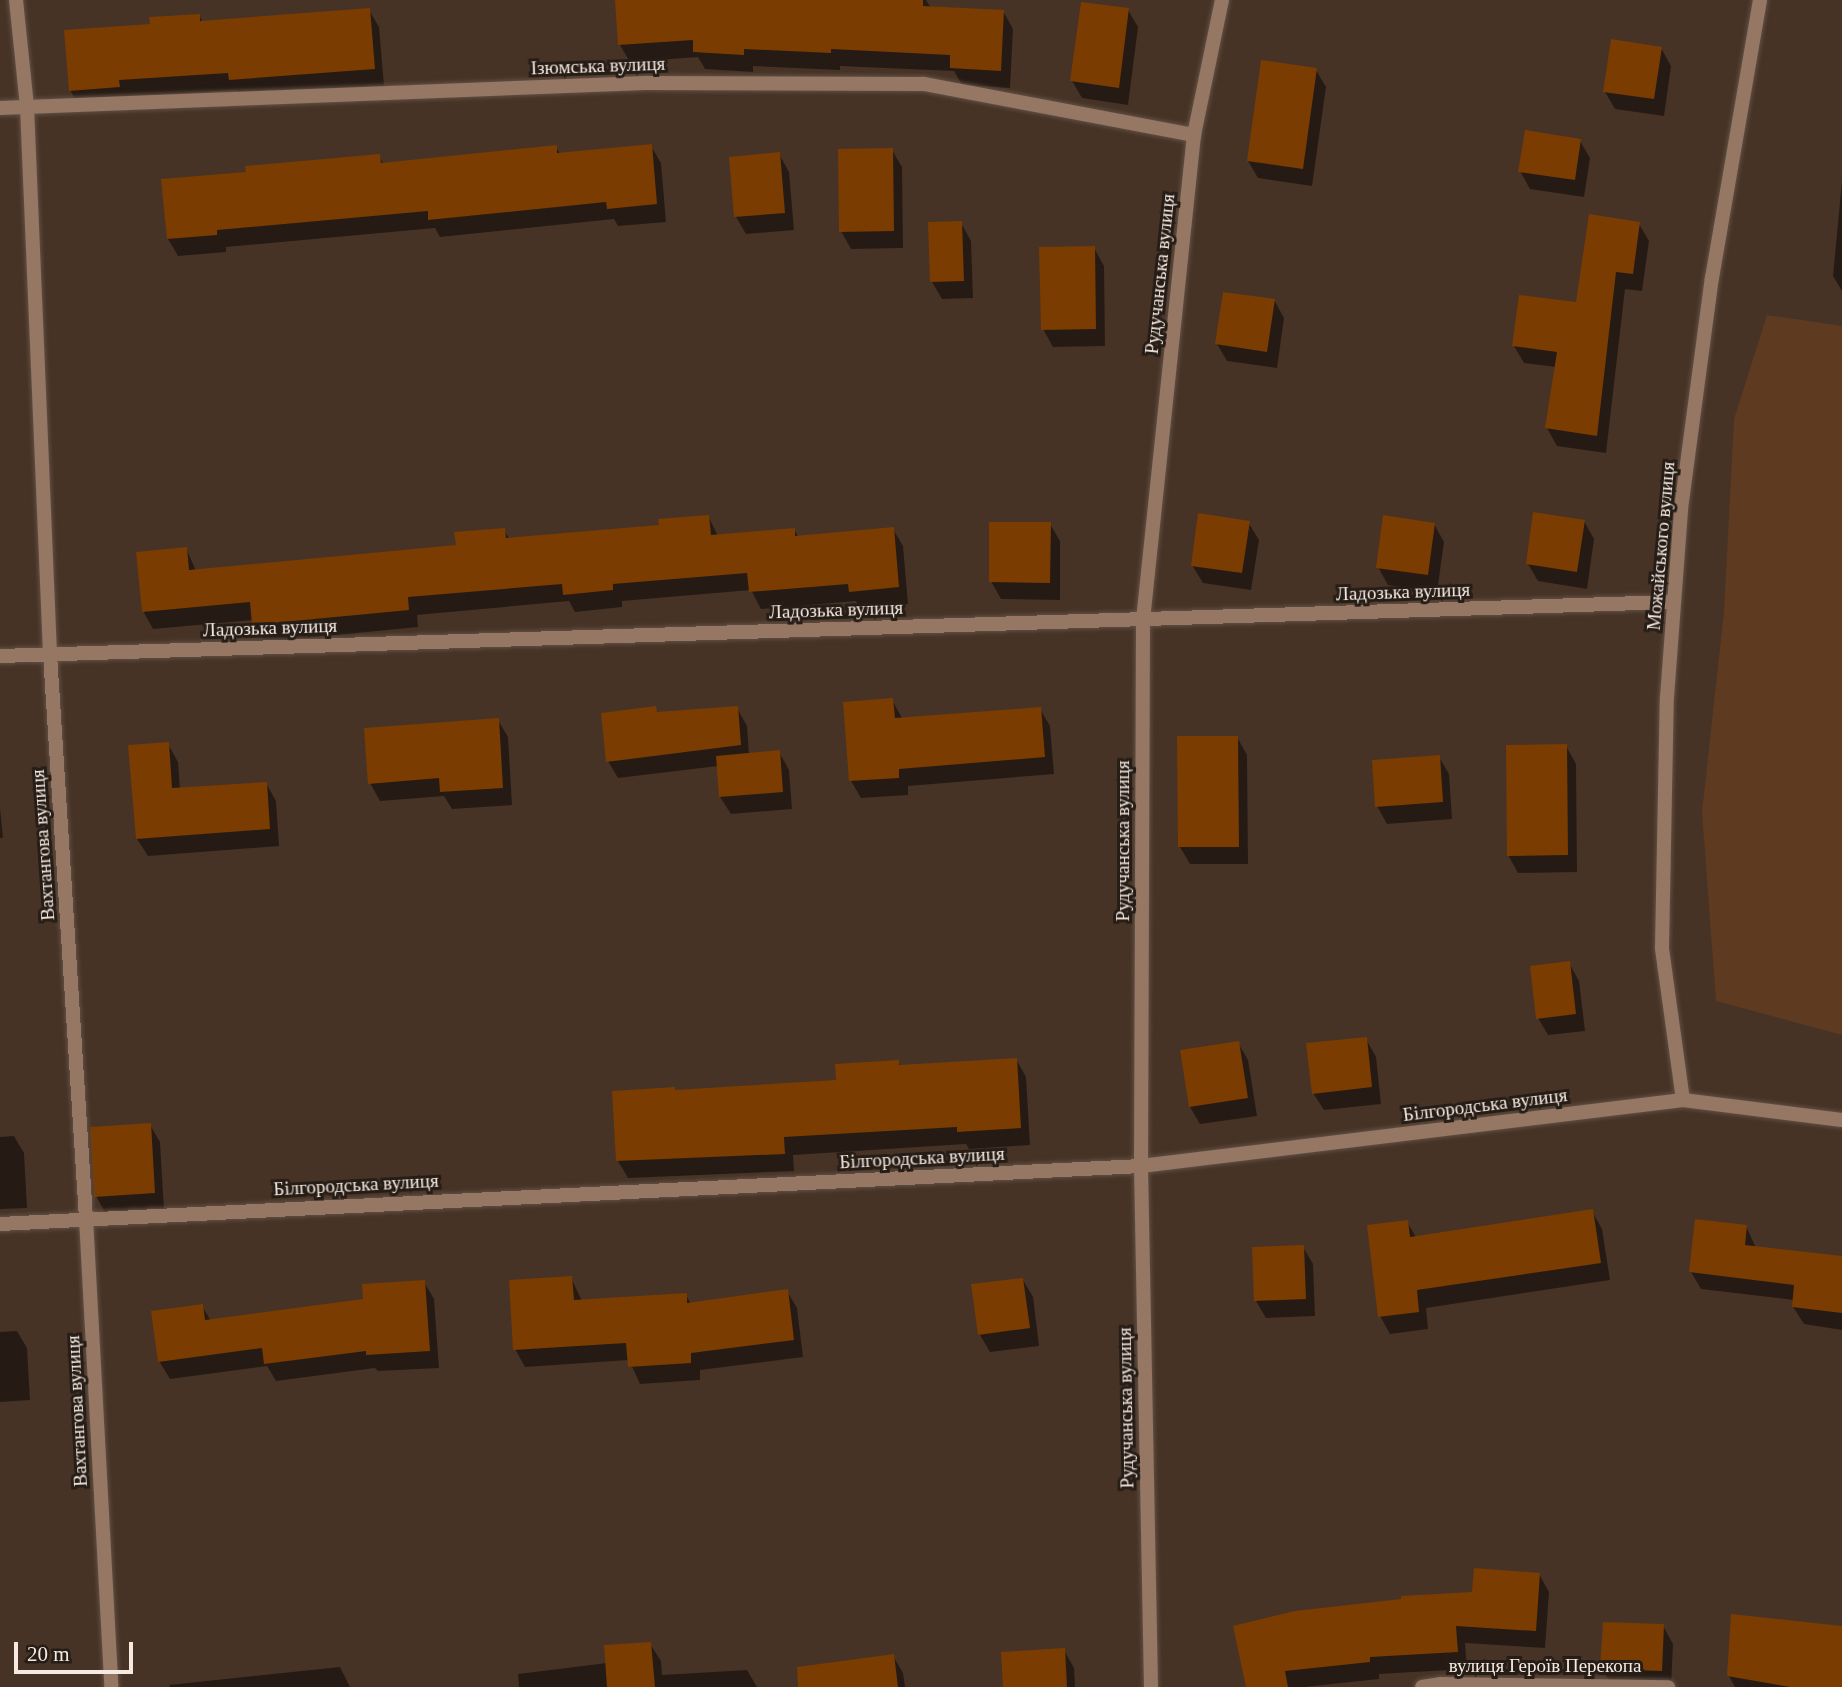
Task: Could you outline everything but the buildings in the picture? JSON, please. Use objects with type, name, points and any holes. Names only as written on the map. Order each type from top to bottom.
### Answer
[{"type":"street","name":"Вахтангова вулиця","points":[[16,0],[27,107],[50,654],[86,1218],[111,1687]]},
{"type":"street","name":"Рудучанська вулиця","points":[[1151,1687],[1141,1166],[1143,620],[1194,135],[1222,0]]},
{"type":"street","name":"Можайського вулиця","points":[[1683,1100],[1662,947],[1667,697],[1681,509],[1713,278],[1760,0]]},
{"type":"street","name":"Ізюмська вулиця","points":[[0,108],[645,83],[924,84],[1194,135]]},
{"type":"street","name":"Ладозька вулиця","points":[[0,656],[1674,602]]},
{"type":"street","name":"Білгородська вулиця","points":[[0,1224],[1141,1166],[1683,1100],[1842,1120]]},
{"type":"street","name":"вулиця Героїв Перекопа","points":[[1422,1687],[1440,1684],[1668,1687]]},
{"type":"shaded area","points":[[1767,315],[1842,326],[1842,1035],[1716,1001],[1702,812],[1724,612],[1734,419]]}]
